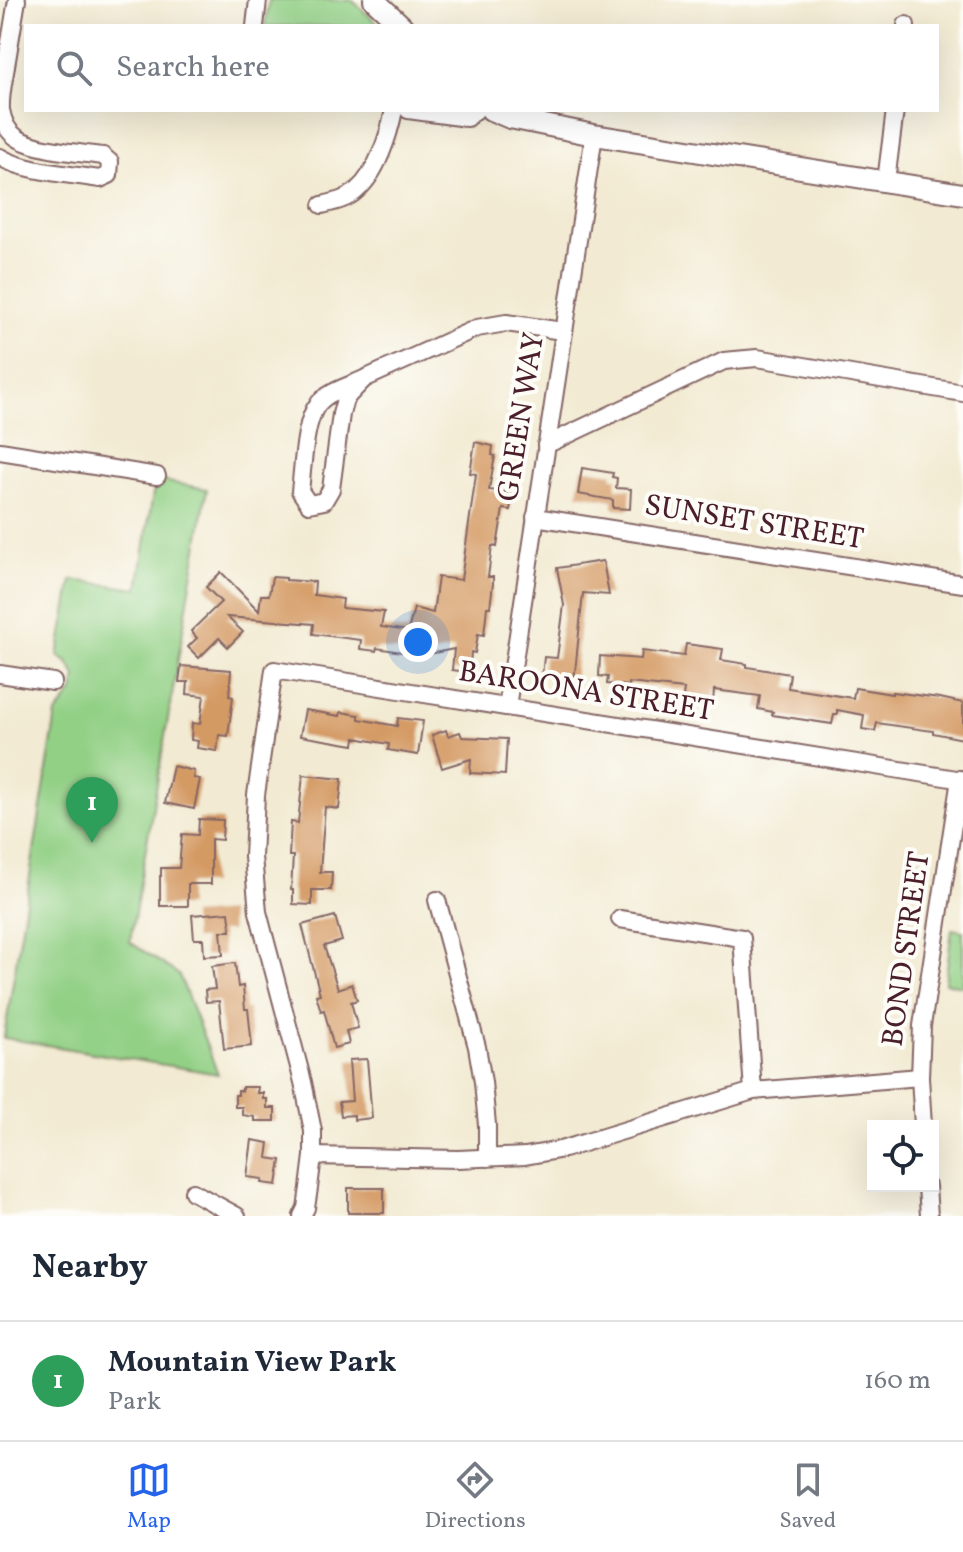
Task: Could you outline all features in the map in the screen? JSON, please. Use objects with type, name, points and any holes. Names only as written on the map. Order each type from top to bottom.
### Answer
[{"type":"main road","points":[[374,0],[400,24]]},
{"type":"main road","points":[[496,112],[510,118],[594,135],[963,194]]},
{"type":"street","points":[[0,157],[10,163],[72,175],[100,179],[109,175],[110,162],[103,156],[24,142],[4,123],[1,112],[3,72],[17,0]]},
{"type":"street","points":[[255,24],[258,0]]},
{"type":"street","points":[[322,205],[357,191],[369,177],[387,139],[394,112]]},
{"type":"street","points":[[423,112],[467,118],[474,112]]},
{"type":"street","points":[[886,181],[895,112]]},
{"type":"street","name":"GREEN WAY","points":[[507,707],[594,135]]},
{"type":"street","points":[[364,379],[345,399],[331,489],[324,501],[309,504],[300,491],[309,421],[318,404],[332,393],[477,328],[506,323],[563,331]]},
{"type":"street","points":[[546,445],[724,361],[757,358],[963,393]]},
{"type":"street","points":[[0,451],[157,476]]},
{"type":"street","name":"SUNSET STREET","points":[[535,517],[963,584]]},
{"type":"street","name":"BAROONA STREET","points":[[302,1216],[306,1208],[313,1156],[313,1131],[308,1100],[258,912],[253,857],[256,795],[274,670],[961,780]]},
{"type":"street","points":[[0,674],[53,682]]},
{"type":"street","name":"BOND STREET","points":[[923,1120],[920,1077],[923,1015],[961,780]]},
{"type":"street","points":[[437,900],[477,1047],[484,1097],[487,1158]]},
{"type":"street","points":[[620,919],[742,938],[753,1091]]},
{"type":"street","points":[[313,1156],[458,1159],[525,1156],[564,1149],[753,1091],[920,1077]]},
{"type":"street","points":[[193,1192],[237,1216]]},
{"type":"street","points":[[927,1192],[929,1216]]},
{"type":"green space","points":[[269,0],[352,0],[378,24],[265,24]]},
{"type":"green space","points":[[162,481],[207,489],[130,942],[179,975],[218,1074],[4,1038],[56,714],[73,692],[76,676],[68,663],[58,656],[72,580],[138,589],[153,493]]},
{"type":"green space","points":[[952,929],[963,931],[963,986],[945,983]]},
{"type":"building","points":[[475,442],[493,446],[492,455],[495,456],[489,490],[513,493],[510,510],[503,509],[497,547],[492,546],[488,577],[493,577],[493,584],[484,635],[478,634],[475,653],[471,652],[466,672],[452,670],[454,649],[414,657],[414,654],[377,648],[376,651],[360,649],[361,640],[313,634],[314,624],[227,617],[243,632],[228,647],[219,638],[199,658],[188,647],[197,638],[191,631],[221,602],[206,587],[221,572],[259,611],[261,595],[269,595],[272,577],[286,578],[315,582],[314,595],[343,599],[342,608],[384,612],[381,627],[408,631],[414,608],[433,613],[438,577],[461,580],[476,474],[470,473]]},
{"type":"building","points":[[582,468],[613,473],[612,477],[617,478],[616,488],[631,489],[630,509],[613,508],[613,500],[578,494]]},
{"type":"building","points":[[603,561],[609,595],[583,593],[574,682],[542,676],[544,657],[557,658],[564,605],[557,568]]},
{"type":"building","points":[[686,644],[723,649],[721,660],[790,674],[788,688],[853,698],[855,688],[963,703],[963,739],[877,723],[875,731],[862,729],[864,715],[837,710],[832,724],[772,715],[773,712],[758,709],[760,696],[714,690],[713,703],[683,698],[684,689],[629,683],[629,686],[607,684],[608,677],[599,676],[600,656],[641,659],[642,651],[684,656]]},
{"type":"building","points":[[181,666],[231,670],[229,696],[233,697],[228,736],[219,735],[217,751],[197,748],[198,741],[191,740],[192,723],[200,724],[204,696],[187,694],[188,682],[179,682]]},
{"type":"building","points":[[305,710],[340,716],[341,712],[359,715],[359,719],[397,726],[398,718],[423,721],[418,755],[388,750],[389,744],[355,738],[354,745],[300,736]]},
{"type":"building","points":[[446,730],[448,736],[460,732],[462,737],[507,739],[505,775],[470,773],[471,759],[442,768],[432,735]]},
{"type":"building","points":[[173,766],[194,771],[193,778],[200,779],[194,809],[165,803]]},
{"type":"building","points":[[303,775],[342,779],[339,809],[325,807],[320,872],[332,872],[331,890],[312,890],[312,905],[293,904],[291,890],[291,822],[298,823]]},
{"type":"building","points":[[199,819],[223,820],[222,840],[211,839],[211,884],[188,884],[188,906],[160,906],[161,868],[179,868],[182,834],[198,835]]},
{"type":"building","points":[[229,912],[231,931],[221,931],[223,955],[204,956],[203,939],[194,939],[192,915]]},
{"type":"building","points":[[335,916],[342,941],[324,946],[338,989],[352,984],[357,1000],[351,1002],[358,1028],[346,1031],[349,1044],[334,1048],[324,1010],[321,1011],[316,995],[320,994],[302,925]]},
{"type":"building","points":[[235,963],[238,987],[243,986],[245,1009],[248,1009],[252,1046],[224,1049],[219,1001],[206,1002],[205,990],[215,989],[212,966]]},
{"type":"building","points":[[367,1059],[372,1118],[354,1120],[354,1115],[341,1116],[339,1102],[352,1101],[349,1060]]},
{"type":"building","points":[[242,1087],[258,1087],[257,1093],[263,1093],[263,1099],[267,1099],[267,1108],[275,1108],[275,1121],[255,1121],[255,1117],[242,1115],[242,1107],[235,1107],[235,1095],[242,1091]]},
{"type":"building","points":[[252,1140],[269,1143],[267,1158],[281,1160],[277,1185],[247,1177]]},
{"type":"building","points":[[348,1188],[384,1188],[384,1213],[348,1213]]},
{"type":"place","name":"Mountain View Park","points":[[92,843]]}]
